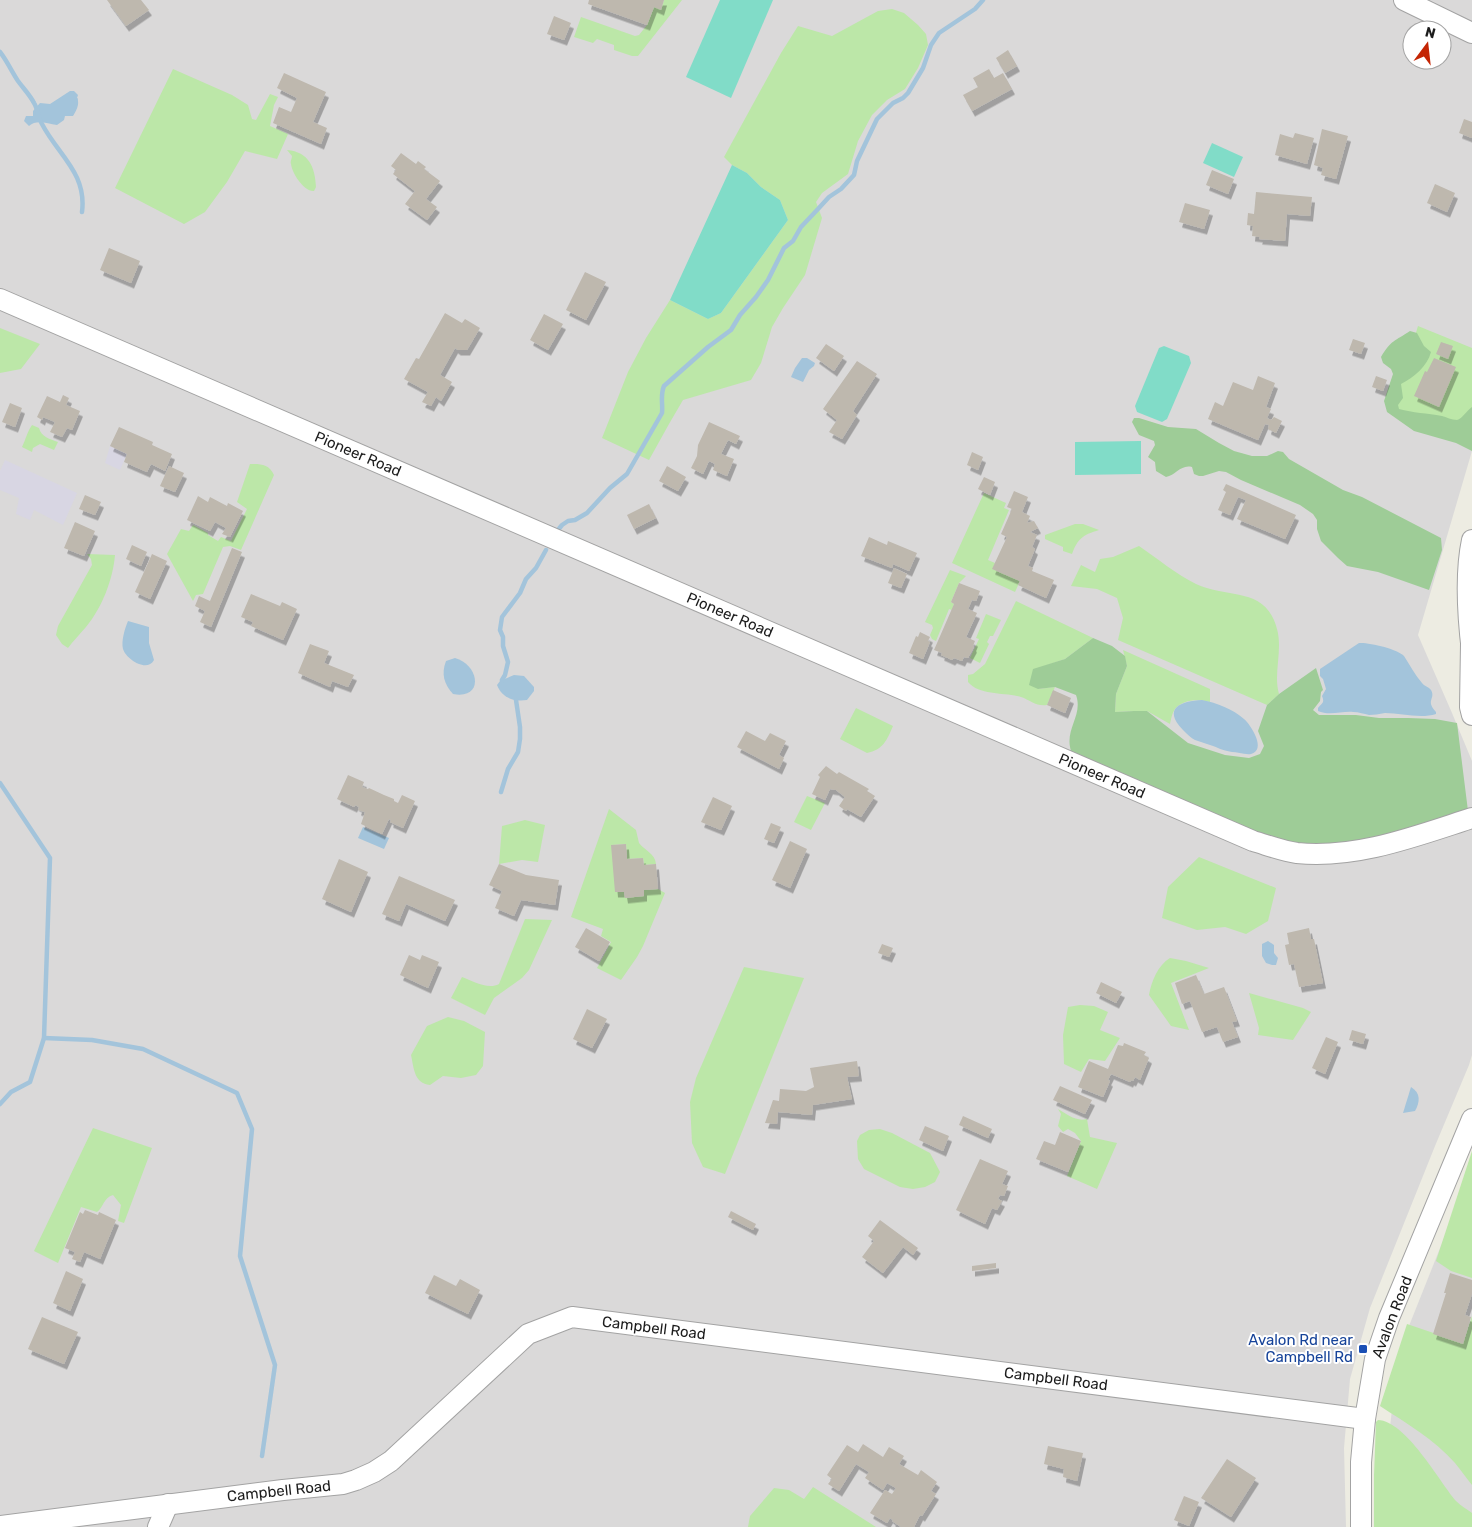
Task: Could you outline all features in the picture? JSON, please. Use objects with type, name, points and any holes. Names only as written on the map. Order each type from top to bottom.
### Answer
[{"type":"street","points":[[1404,0],[1472,33]]},
{"type":"street","name":"Pioneer Road","points":[[0,299],[1252,841],[1296,853],[1340,854],[1398,842],[1472,818]]},
{"type":"street","points":[[1472,540],[1469,567],[1470,707],[1472,715]]},
{"type":"street","name":"Avalon Road","points":[[1360,1527],[1360,1490],[1365,1419],[1375,1359],[1385,1328],[1472,1119]]},
{"type":"street","name":"Campbell Road","points":[[0,1526],[342,1484],[356,1480],[374,1472],[391,1461],[528,1334],[572,1318],[1365,1419]]},
{"type":"street","points":[[158,1527],[168,1504]]},
{"type":"shaded area","points":[[0,0],[1472,0],[1472,451],[1418,635],[1472,761],[1472,1055],[1370,1308],[1350,1379],[1344,1448],[1346,1527],[0,1527]]},
{"type":"shaded area","points":[[720,0],[773,0],[731,98],[686,77]]},
{"type":"shaded area","points":[[70,91],[74,91],[78,95],[78,105],[73,116],[65,116],[64,120],[57,125],[39,122],[29,126],[24,121],[26,116],[33,116],[33,111],[40,103],[50,104]]},
{"type":"shaded area","points":[[1212,143],[1243,157],[1234,177],[1203,163]]},
{"type":"shaded area","points":[[732,165],[747,173],[761,187],[780,200],[788,220],[721,313],[708,319],[670,300]]},
{"type":"shaded area","points":[[1164,346],[1189,356],[1191,363],[1167,419],[1162,422],[1137,412],[1135,406],[1159,348]]},
{"type":"shaded area","points":[[802,358],[807,358],[815,363],[803,382],[791,377]]},
{"type":"shaded area","points":[[1141,441],[1141,474],[1075,475],[1075,442]]},
{"type":"shaded area","points":[[110,446],[127,454],[120,470],[105,463]]},
{"type":"shaded area","points":[[5,460],[77,493],[63,525],[34,510],[30,520],[16,514],[19,498],[0,490],[0,471]]},
{"type":"shaded area","points":[[128,621],[149,627],[149,643],[154,660],[151,664],[142,665],[137,663],[125,653],[123,642]]},
{"type":"shaded area","points":[[1359,643],[1383,646],[1401,653],[1419,680],[1431,690],[1431,705],[1436,714],[1424,716],[1385,713],[1369,715],[1355,712],[1327,713],[1318,711],[1323,702],[1322,696],[1326,689],[1320,676],[1320,669]]},
{"type":"shaded area","points":[[455,658],[470,667],[474,674],[474,687],[470,692],[453,694],[447,686],[444,679],[446,661]]},
{"type":"shaded area","points":[[514,675],[524,676],[534,687],[534,691],[527,700],[509,698],[499,689],[497,685],[500,681]]},
{"type":"shaded area","points":[[1202,700],[1224,707],[1244,719],[1256,737],[1258,748],[1256,752],[1249,754],[1232,752],[1190,737],[1177,722],[1174,711],[1181,704]]},
{"type":"shaded area","points":[[363,827],[389,838],[384,849],[358,838]]},
{"type":"shaded area","points":[[1268,941],[1274,945],[1274,953],[1278,958],[1276,965],[1266,963],[1262,956],[1262,944]]},
{"type":"shaded area","points":[[1411,1087],[1417,1092],[1418,1104],[1415,1111],[1403,1113]]},
{"type":"shaded area","points":[[1472,1168],[1472,1527],[1382,1527],[1382,1494],[1399,1351]]},
{"type":"green space","points":[[664,0],[682,0],[638,56],[614,50],[614,45],[597,39],[593,43],[574,37],[581,17],[635,36],[639,35],[647,25],[654,7],[661,9]]},
{"type":"green space","points":[[892,9],[904,13],[918,25],[926,34],[928,45],[918,68],[905,89],[887,100],[872,115],[858,141],[848,174],[822,193],[816,202],[822,218],[805,275],[772,327],[761,363],[751,380],[683,400],[649,460],[602,438],[628,372],[646,338],[670,300],[708,319],[721,313],[788,220],[780,200],[724,157],[781,53],[798,26],[832,36],[878,11]]},
{"type":"green space","points":[[173,69],[232,95],[248,105],[252,119],[256,120],[270,94],[278,97],[274,105],[270,126],[288,134],[277,159],[245,151],[227,182],[205,212],[184,224],[115,188]]},
{"type":"green space","points":[[287,150],[295,151],[306,157],[314,173],[316,187],[314,191],[306,188],[296,177],[291,163],[292,156]]},
{"type":"green space","points":[[1418,326],[1472,348],[1472,443],[1392,412]]},
{"type":"green space","points":[[0,328],[40,344],[21,369],[0,373]]},
{"type":"green space","points":[[1410,331],[1417,333],[1424,346],[1431,352],[1419,371],[1401,384],[1403,398],[1398,405],[1399,409],[1457,420],[1472,407],[1472,451],[1456,443],[1414,431],[1387,412],[1384,401],[1393,374],[1391,369],[1383,363],[1381,357],[1391,344]]},
{"type":"green space","points":[[1134,418],[1168,427],[1196,429],[1234,451],[1252,456],[1267,456],[1278,451],[1283,452],[1289,459],[1343,490],[1362,497],[1441,538],[1442,550],[1429,590],[1378,572],[1347,566],[1321,541],[1317,529],[1317,520],[1313,514],[1300,505],[1226,472],[1219,471],[1199,476],[1194,474],[1192,467],[1188,466],[1166,477],[1156,471],[1155,462],[1148,457],[1155,445],[1154,441],[1139,435],[1132,422]]},
{"type":"green space","points":[[32,425],[39,428],[46,437],[58,442],[54,450],[40,444],[33,448],[32,452],[22,447]]},
{"type":"green space","points":[[250,464],[264,465],[274,475],[241,550],[230,546],[223,547],[203,594],[196,595],[193,601],[167,554],[181,529],[189,531],[193,525],[218,541],[221,537],[231,541],[247,509],[237,502]]},
{"type":"green space","points":[[984,493],[1006,503],[1004,508],[1009,510],[988,560],[995,563],[993,569],[1020,581],[1015,592],[952,563]]},
{"type":"green space","points":[[1075,524],[1083,524],[1099,530],[1082,538],[1076,544],[1072,554],[1063,551],[1063,547],[1045,539],[1045,535]]},
{"type":"green space","points":[[1139,546],[1196,584],[1255,600],[1272,615],[1279,637],[1277,686],[1279,694],[1267,705],[1118,640],[1123,618],[1117,598],[1097,589],[1071,586],[1081,565],[1095,572],[1100,559],[1113,557]]},
{"type":"green space","points":[[87,554],[115,555],[114,564],[106,593],[97,611],[68,648],[62,644],[56,635],[58,626],[92,565],[91,559]]},
{"type":"green space","points":[[950,570],[966,576],[959,583],[951,602],[954,604],[952,610],[949,609],[936,641],[930,635],[933,628],[932,625],[925,622]]},
{"type":"green space","points":[[1016,601],[1093,638],[1065,659],[1033,670],[1038,689],[1055,687],[1047,705],[1037,704],[1014,695],[979,690],[968,682],[968,675],[973,674],[985,664]]},
{"type":"green space","points":[[986,614],[1001,620],[993,636],[990,636],[987,642],[989,644],[980,663],[970,658],[979,639],[976,638]]},
{"type":"green space","points":[[1093,638],[1112,646],[1125,656],[1127,666],[1116,694],[1115,712],[1147,711],[1188,743],[1225,755],[1249,758],[1260,754],[1264,746],[1258,731],[1267,705],[1279,694],[1316,668],[1323,690],[1320,701],[1313,710],[1319,715],[1435,719],[1457,723],[1468,811],[1400,836],[1305,849],[1255,833],[1073,756],[1070,739],[1078,703],[1076,695],[1055,687],[1038,689],[1029,685],[1033,669],[1065,659]]},
{"type":"green space","points":[[1123,650],[1210,689],[1210,702],[1196,700],[1182,703],[1174,711],[1170,724],[1147,711],[1115,712],[1116,694],[1127,666]]},
{"type":"green space","points":[[856,708],[893,726],[884,744],[872,752],[867,753],[840,739]]},
{"type":"green space","points":[[807,796],[825,803],[811,830],[794,822]]},
{"type":"green space","points":[[609,809],[636,830],[639,843],[652,855],[656,864],[644,865],[643,858],[627,859],[626,844],[612,845],[616,892],[624,892],[625,898],[644,896],[644,890],[658,889],[665,893],[643,946],[621,980],[597,968],[611,942],[601,936],[603,929],[571,917]]},
{"type":"green space","points":[[525,820],[545,825],[538,862],[522,860],[499,864],[502,826]]},
{"type":"green space","points":[[1199,857],[1276,888],[1268,921],[1246,934],[1225,927],[1197,930],[1162,918],[1168,887]]},
{"type":"green space","points":[[525,919],[552,920],[529,970],[522,978],[494,998],[485,1015],[451,998],[462,977],[490,986],[499,984]]},
{"type":"green space","points":[[1170,958],[1209,968],[1171,983],[1189,1030],[1171,1026],[1149,995],[1156,974]]},
{"type":"green space","points":[[744,967],[804,978],[725,1174],[703,1167],[692,1143],[690,1102],[696,1078]]},
{"type":"green space","points":[[1249,993],[1311,1012],[1293,1040],[1258,1035],[1259,1028]]},
{"type":"green space","points":[[1080,1005],[1094,1006],[1108,1012],[1100,1030],[1120,1038],[1105,1061],[1089,1059],[1081,1072],[1064,1064],[1063,1035],[1068,1007]]},
{"type":"green space","points":[[448,1017],[464,1021],[485,1032],[483,1066],[476,1075],[461,1078],[443,1076],[430,1085],[425,1084],[418,1078],[414,1070],[411,1055],[427,1026]]},
{"type":"green space","points":[[1058,1109],[1075,1118],[1087,1119],[1090,1137],[1117,1143],[1097,1189],[1067,1176],[1081,1141],[1075,1133],[1068,1129],[1063,1132],[1058,1126],[1061,1114]]},
{"type":"green space","points":[[93,1128],[152,1148],[124,1223],[118,1221],[121,1205],[113,1195],[108,1198],[97,1212],[81,1207],[58,1263],[34,1251]]},
{"type":"green space","points":[[880,1129],[892,1133],[930,1153],[940,1172],[935,1182],[925,1187],[913,1189],[900,1187],[864,1169],[858,1159],[857,1141],[860,1135],[869,1130]]},
{"type":"green space","points":[[1472,1151],[1472,1278],[1451,1271],[1436,1261]]},
{"type":"green space","points":[[1472,1316],[1472,1485],[1455,1463],[1438,1447],[1420,1432],[1380,1406],[1407,1324],[1463,1343]]},
{"type":"green space","points":[[1378,1420],[1389,1423],[1400,1430],[1411,1441],[1456,1501],[1472,1513],[1472,1527],[1374,1527],[1374,1475],[1376,1422]]},
{"type":"green space","points":[[813,1487],[876,1527],[748,1527],[750,1516],[774,1488],[789,1490],[804,1499]]},
{"type":"building","points":[[107,0],[141,0],[149,10],[126,26]]},
{"type":"building","points":[[589,0],[664,0],[661,10],[654,7],[647,25],[588,4]]},
{"type":"building","points":[[554,16],[571,23],[564,40],[547,34]]},
{"type":"building","points":[[1008,50],[1017,66],[1005,73],[996,58]]},
{"type":"building","points":[[989,69],[994,78],[1003,73],[1012,89],[972,111],[963,95],[978,87],[973,78]]},
{"type":"building","points":[[284,73],[326,92],[313,122],[327,128],[321,144],[273,123],[279,107],[291,112],[297,98],[277,88]]},
{"type":"building","points":[[1464,119],[1472,122],[1472,138],[1459,133]]},
{"type":"building","points":[[1322,129],[1348,136],[1336,179],[1321,175],[1323,168],[1314,165]]},
{"type":"building","points":[[1295,133],[1314,138],[1307,164],[1275,155],[1280,134],[1293,138]]},
{"type":"building","points":[[401,153],[416,164],[418,161],[426,167],[424,169],[440,181],[426,199],[437,207],[427,220],[405,204],[415,191],[393,174],[396,170],[391,166]]},
{"type":"building","points":[[1212,170],[1234,179],[1228,194],[1206,185]]},
{"type":"building","points":[[1435,184],[1455,193],[1447,212],[1427,203]]},
{"type":"building","points":[[1256,192],[1312,197],[1310,216],[1287,214],[1285,241],[1259,239],[1260,237],[1252,236],[1253,226],[1247,225],[1248,213],[1254,214]]},
{"type":"building","points":[[1185,203],[1210,210],[1204,229],[1179,222]]},
{"type":"building","points":[[109,248],[140,261],[131,283],[100,270]]},
{"type":"building","points":[[585,272],[606,282],[586,320],[566,310]]},
{"type":"building","points":[[445,313],[462,323],[465,319],[480,328],[467,350],[455,348],[440,375],[452,382],[441,401],[436,397],[431,406],[422,402],[428,392],[404,379],[416,358],[419,359]]},
{"type":"building","points":[[544,314],[563,324],[548,350],[530,340]]},
{"type":"building","points":[[1353,339],[1365,343],[1361,354],[1349,350]]},
{"type":"building","points":[[1441,342],[1453,346],[1448,359],[1436,354]]},
{"type":"building","points":[[826,344],[844,356],[834,371],[816,358]]},
{"type":"building","points":[[1434,358],[1456,367],[1439,407],[1414,396],[1425,371],[1427,372]]},
{"type":"building","points":[[857,361],[877,374],[853,411],[857,415],[842,439],[829,432],[837,420],[823,409]]},
{"type":"building","points":[[1258,376],[1275,383],[1266,407],[1271,409],[1267,418],[1271,420],[1274,417],[1282,421],[1276,433],[1268,429],[1269,425],[1265,424],[1258,440],[1208,419],[1215,402],[1223,406],[1233,382],[1253,390]]},
{"type":"building","points":[[1376,376],[1387,380],[1383,391],[1372,387]]},
{"type":"building","points":[[63,395],[69,398],[66,405],[80,411],[72,430],[67,428],[62,437],[50,432],[55,422],[43,417],[42,420],[37,417],[47,396],[60,402]]},
{"type":"building","points":[[10,403],[22,408],[15,427],[2,422]]},
{"type":"building","points":[[709,422],[740,436],[736,444],[728,440],[721,454],[734,459],[727,476],[713,470],[715,464],[709,461],[703,474],[691,468],[697,456],[698,445]]},
{"type":"building","points":[[119,427],[153,442],[152,445],[172,454],[165,471],[151,464],[147,472],[124,462],[127,454],[110,446]]},
{"type":"building","points":[[972,452],[983,457],[978,470],[967,465]]},
{"type":"building","points":[[169,466],[184,473],[175,492],[160,486]]},
{"type":"building","points":[[667,466],[686,477],[678,491],[659,481]]},
{"type":"building","points":[[984,477],[995,482],[990,495],[978,489]]},
{"type":"building","points":[[1226,484],[1296,515],[1285,539],[1237,519],[1246,500],[1238,497],[1230,515],[1218,510],[1226,492],[1223,490]]},
{"type":"building","points":[[1014,491],[1028,497],[1022,512],[1030,516],[1027,523],[1034,521],[1038,528],[1030,532],[1037,535],[1032,547],[1035,549],[1028,566],[1033,568],[1032,571],[1054,580],[1046,598],[1018,585],[1020,581],[992,569],[1007,537],[1001,534],[1012,509],[1007,507]]},
{"type":"building","points":[[85,495],[101,502],[95,515],[79,509]]},
{"type":"building","points":[[198,496],[208,502],[210,497],[227,506],[228,503],[243,511],[230,537],[222,534],[226,528],[215,522],[210,531],[187,520]]},
{"type":"building","points":[[649,504],[656,518],[634,529],[627,515]]},
{"type":"building","points":[[75,522],[95,531],[84,556],[64,548]]},
{"type":"building","points":[[869,537],[887,545],[888,541],[917,553],[909,571],[893,564],[892,568],[861,556]]},
{"type":"building","points":[[132,545],[147,552],[141,566],[126,559]]},
{"type":"building","points":[[232,548],[242,552],[211,627],[200,622],[205,611],[195,606],[199,596],[210,601]]},
{"type":"building","points":[[152,554],[167,561],[150,599],[135,592]]},
{"type":"building","points":[[894,568],[907,574],[901,588],[888,583]]},
{"type":"building","points":[[959,583],[980,591],[976,601],[972,600],[968,609],[977,613],[966,637],[975,641],[974,647],[968,658],[964,657],[962,661],[954,658],[952,660],[934,650],[954,604],[951,602]]},
{"type":"building","points":[[251,594],[280,606],[282,602],[297,609],[283,640],[251,626],[253,622],[241,617]]},
{"type":"building","points":[[920,632],[930,637],[928,641],[930,642],[923,659],[909,653],[916,636],[918,637]]},
{"type":"building","points":[[310,644],[329,651],[324,663],[354,675],[348,687],[332,681],[330,687],[298,673]]},
{"type":"building","points":[[1053,690],[1071,698],[1065,713],[1047,705]]},
{"type":"building","points":[[746,731],[765,741],[770,733],[786,741],[779,755],[784,758],[779,769],[737,747]]},
{"type":"building","points":[[826,766],[837,774],[839,772],[869,789],[867,791],[875,796],[861,817],[839,806],[845,797],[836,790],[830,789],[825,800],[812,794],[820,777],[818,775]]},
{"type":"building","points":[[348,775],[364,782],[362,787],[369,788],[394,799],[398,803],[402,795],[415,801],[403,828],[390,822],[391,820],[389,819],[382,834],[361,824],[365,812],[358,810],[359,807],[355,805],[354,807],[337,799]]},
{"type":"building","points":[[713,797],[732,806],[721,830],[701,822]]},
{"type":"building","points":[[771,823],[781,827],[774,843],[764,839]]},
{"type":"building","points":[[790,841],[807,849],[790,888],[772,880]]},
{"type":"building","points":[[626,844],[627,859],[643,858],[644,865],[656,864],[658,889],[644,890],[644,896],[625,898],[624,892],[615,892],[611,845]]},
{"type":"building","points":[[339,859],[368,872],[351,912],[322,899]]},
{"type":"building","points":[[499,864],[526,875],[559,880],[555,905],[521,900],[514,916],[495,908],[502,891],[489,885]]},
{"type":"building","points":[[399,876],[455,900],[445,921],[406,904],[399,921],[382,914]]},
{"type":"building","points":[[586,928],[610,942],[599,961],[575,947]]},
{"type":"building","points":[[1309,928],[1311,939],[1314,939],[1323,983],[1299,987],[1294,964],[1289,965],[1285,945],[1289,944],[1287,933]]},
{"type":"building","points":[[882,944],[893,948],[889,957],[878,953]]},
{"type":"building","points":[[409,955],[420,960],[422,955],[439,962],[428,988],[400,975]]},
{"type":"building","points":[[1196,975],[1204,994],[1224,987],[1237,1021],[1232,1022],[1238,1037],[1223,1042],[1217,1027],[1202,1032],[1190,1001],[1182,1004],[1175,983]]},
{"type":"building","points":[[1101,982],[1122,992],[1116,1003],[1096,993]]},
{"type":"building","points":[[587,1009],[607,1019],[592,1048],[573,1039]]},
{"type":"building","points":[[1352,1030],[1366,1034],[1363,1044],[1349,1040]]},
{"type":"building","points":[[1326,1037],[1338,1042],[1325,1074],[1312,1068]]},
{"type":"building","points":[[1124,1043],[1146,1052],[1144,1055],[1149,1058],[1140,1080],[1135,1077],[1130,1082],[1111,1074],[1103,1097],[1078,1087],[1089,1061],[1108,1069],[1118,1045],[1123,1046]]},
{"type":"building","points":[[857,1061],[859,1076],[847,1077],[852,1099],[813,1105],[812,1115],[778,1112],[777,1124],[765,1123],[773,1100],[779,1101],[780,1089],[806,1091],[814,1087],[810,1068]]},
{"type":"building","points":[[1060,1086],[1092,1100],[1085,1114],[1053,1100]]},
{"type":"building","points":[[963,1116],[992,1129],[988,1138],[959,1125]]},
{"type":"building","points":[[925,1126],[949,1136],[943,1151],[919,1140]]},
{"type":"building","points":[[1060,1132],[1081,1141],[1068,1172],[1036,1159],[1044,1141],[1055,1145]]},
{"type":"building","points":[[980,1159],[1008,1171],[1002,1184],[1008,1186],[1004,1196],[1000,1195],[998,1199],[1002,1201],[997,1210],[992,1208],[985,1224],[956,1210]]},
{"type":"building","points":[[85,1210],[98,1215],[99,1212],[116,1220],[100,1259],[84,1252],[80,1262],[72,1259],[75,1252],[65,1248],[80,1212],[83,1214]]},
{"type":"building","points":[[731,1211],[756,1224],[753,1230],[728,1217]]},
{"type":"building","points":[[880,1220],[918,1248],[913,1255],[903,1247],[883,1273],[862,1257],[874,1241],[868,1236]]},
{"type":"building","points":[[996,1263],[996,1268],[972,1271],[972,1266]]},
{"type":"building","points":[[66,1271],[83,1279],[70,1311],[53,1303]]},
{"type":"building","points":[[1450,1273],[1472,1280],[1472,1294],[1465,1315],[1471,1317],[1463,1344],[1433,1334],[1446,1293],[1444,1293]]},
{"type":"building","points":[[434,1275],[456,1286],[460,1279],[480,1290],[468,1314],[425,1293]]},
{"type":"building","points":[[42,1317],[78,1332],[64,1364],[28,1349]]},
{"type":"building","points":[[863,1444],[883,1457],[889,1447],[904,1456],[899,1464],[918,1475],[921,1470],[937,1482],[931,1491],[936,1494],[922,1516],[920,1515],[914,1527],[901,1527],[890,1518],[887,1523],[870,1513],[885,1490],[892,1494],[896,1488],[887,1483],[883,1490],[865,1478],[869,1472],[856,1464],[839,1491],[828,1484],[832,1479],[827,1475],[847,1445],[858,1452]]},
{"type":"building","points":[[1048,1446],[1083,1453],[1077,1481],[1063,1477],[1064,1469],[1044,1464]]},
{"type":"building","points":[[1227,1459],[1256,1478],[1231,1517],[1201,1498]]},
{"type":"building","points":[[1184,1496],[1199,1502],[1189,1526],[1174,1520]]},
{"type":"waterway","points":[[558,530],[568,521],[575,520],[587,513],[610,488],[627,474],[662,413],[664,386],[708,347],[731,330],[740,315],[768,280],[784,248],[793,241],[801,227],[829,197],[841,189],[854,175],[857,161],[877,119],[893,103],[908,93],[923,68],[931,45],[939,33],[975,9],[983,0]]},
{"type":"waterway","points":[[0,52],[32,100],[42,124],[76,175],[82,198],[82,212]]},
{"type":"waterway","points":[[502,680],[508,662],[500,630],[502,617],[520,593],[526,579],[536,568],[546,550]]},
{"type":"waterway","points":[[501,792],[508,769],[518,752],[520,727],[516,700]]},
{"type":"waterway","points":[[0,783],[50,858],[44,1038],[30,1082],[11,1092],[0,1104]]},
{"type":"waterway","points":[[44,1038],[92,1040],[143,1049],[237,1093],[252,1129],[240,1256],[275,1365],[262,1456]]},
{"type":"place","name":"Avalon Rd near Campbell Rd","points":[[1363,1349]]}]
